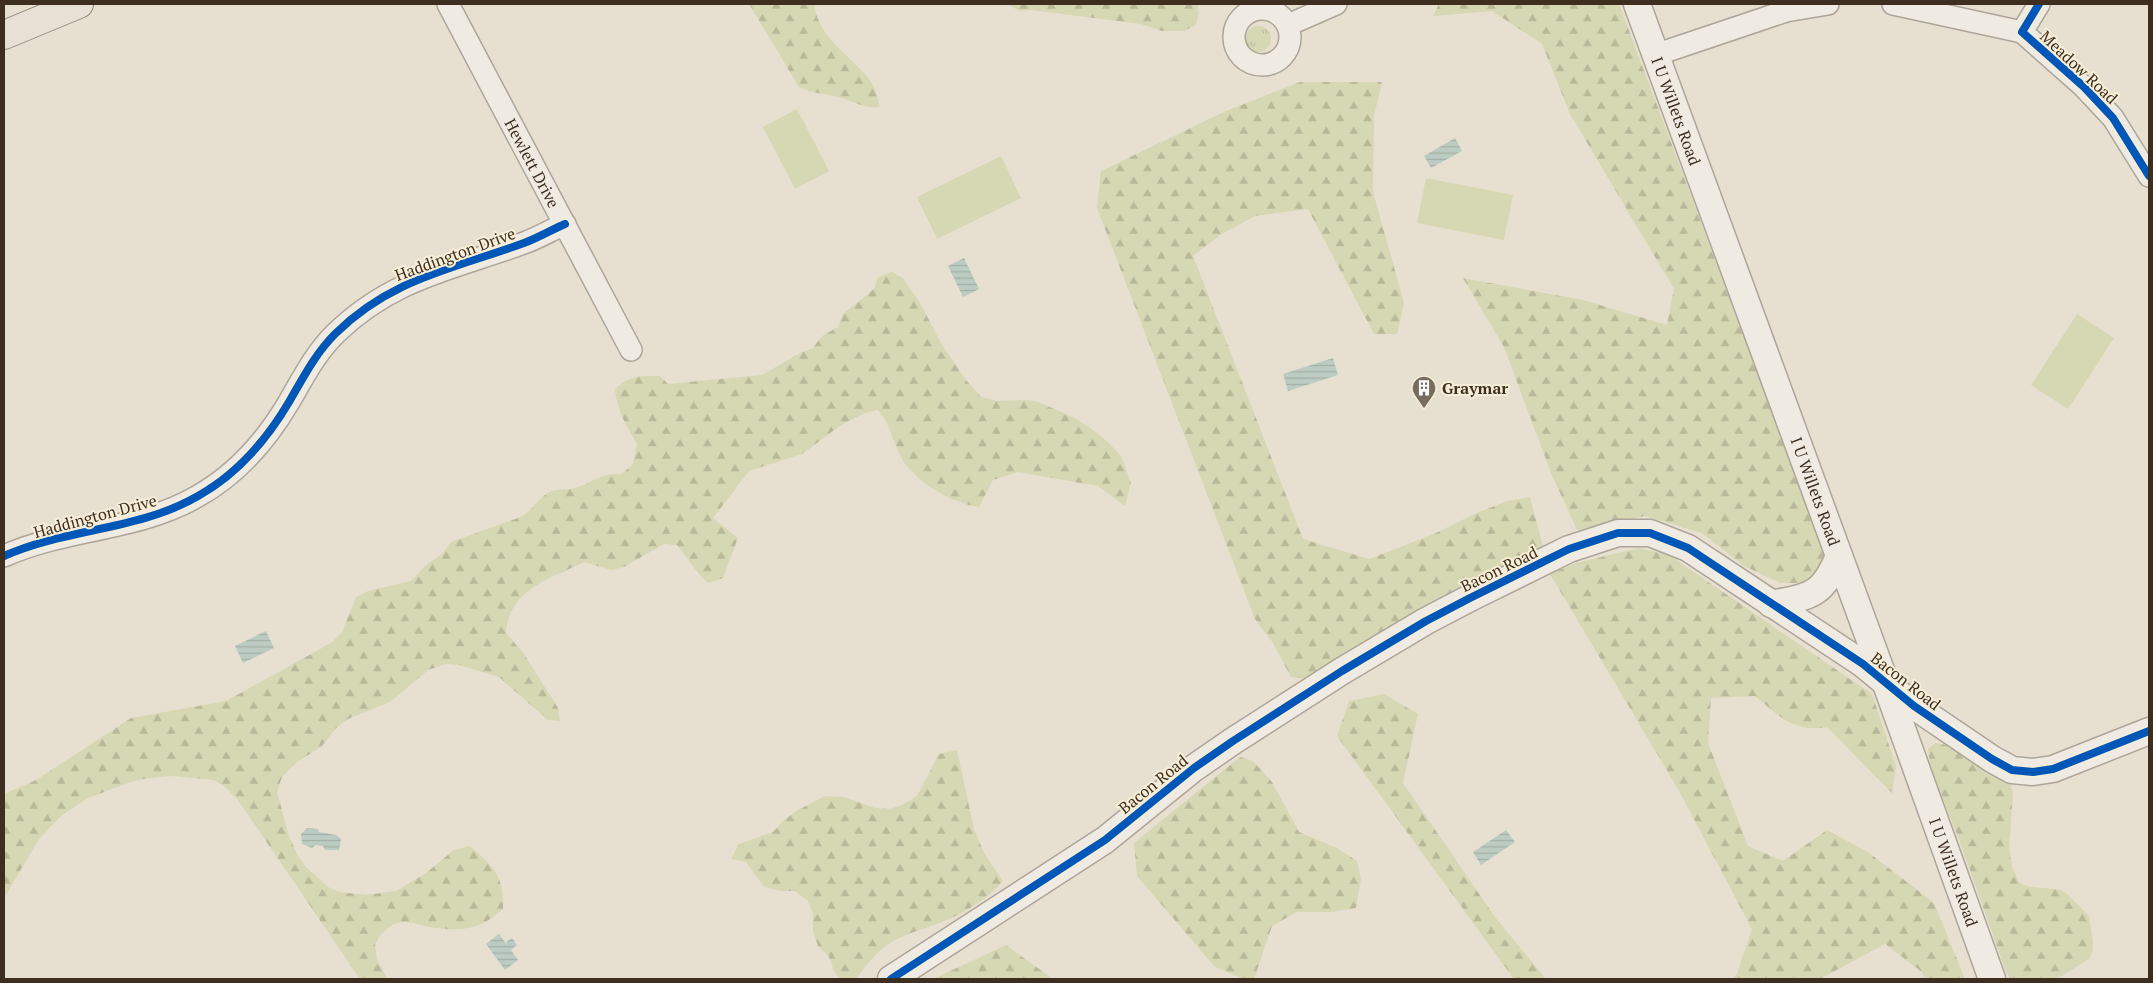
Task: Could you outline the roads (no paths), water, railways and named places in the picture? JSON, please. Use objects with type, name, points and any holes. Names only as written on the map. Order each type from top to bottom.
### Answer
[{"type":"main road","points":[[4,35],[79,4]]},
{"type":"street","name":"Hewlett Drive","points":[[448,4],[631,350]]},
{"type":"street","points":[[1288,25],[1336,4]]},
{"type":"street","name":"I U Willets Road","points":[[1637,4],[1992,979]]},
{"type":"street","points":[[1655,55],[1786,11],[1828,4]]},
{"type":"street","name":"Meadow Road","points":[[1893,4],[2022,32],[2084,87],[2113,118],[2149,176]]},
{"type":"street","name":"Meadow Road","points":[[2022,32],[2039,4]]},
{"type":"street","name":"Haddington Drive","points":[[4,556],[64,536],[144,519],[177,507],[199,496],[236,470],[265,440],[289,402],[301,378],[318,353],[334,335],[360,312],[385,295],[415,281],[457,264],[525,243],[565,224]]},
{"type":"street","name":"Bacon Road","points":[[890,979],[1105,840],[1194,768],[1263,721],[1426,621],[1569,549],[1618,533],[1650,533],[1688,548],[1863,664],[1914,706],[1992,760],[2012,770],[2033,772],[2053,768],[2149,731]]},
{"type":"street","points":[[1771,604],[1803,598],[1814,592],[1829,578],[1839,556]]},
{"type":"place","name":"Graymar","points":[[1424,409]]}]
